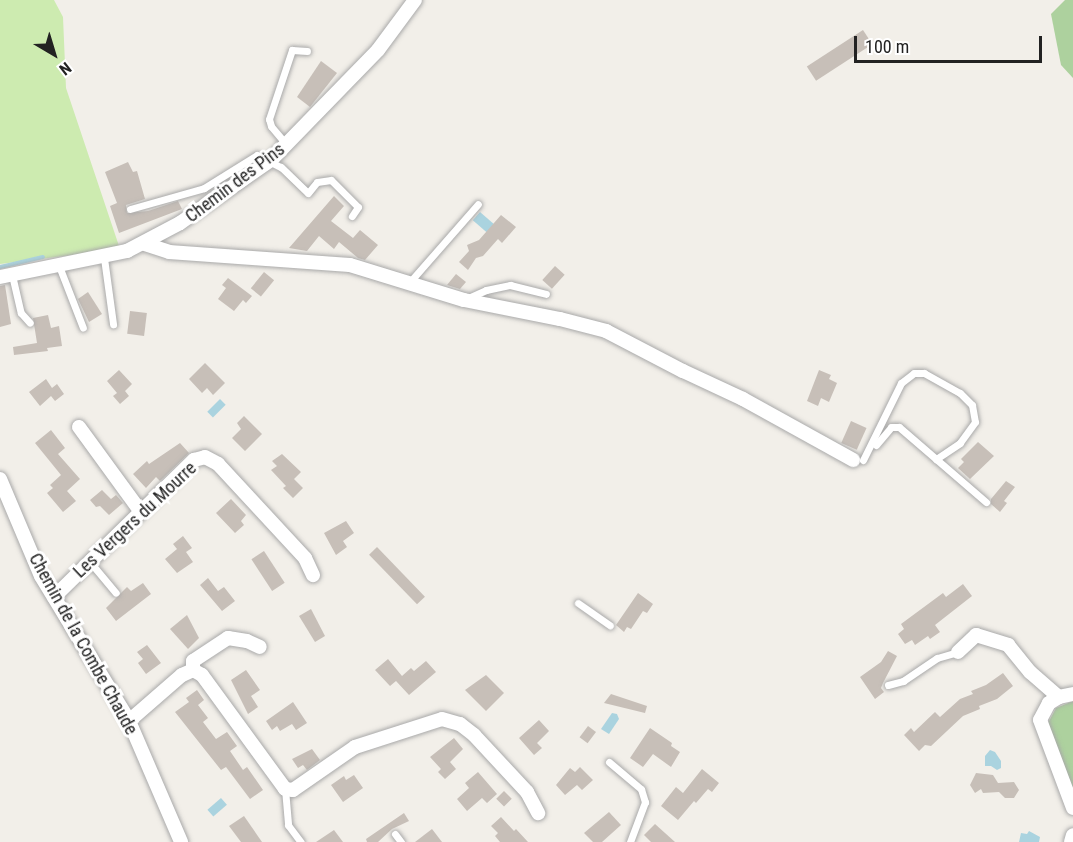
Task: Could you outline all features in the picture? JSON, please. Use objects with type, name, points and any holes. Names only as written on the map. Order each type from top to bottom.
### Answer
[{"type":"street","name":"Chemin des Pins","points":[[6,276],[104,258],[145,244],[180,223],[271,160],[378,50],[415,0]]},
{"type":"street","points":[[145,244],[169,252],[350,265],[464,300],[560,319],[606,331],[682,371],[743,399],[858,460]]},
{"type":"street","points":[[79,427],[141,512]]},
{"type":"street","name":"Les Vergers du Mourre","points":[[54,597],[194,460],[206,457],[218,464],[306,558],[313,575]]},
{"type":"street","name":"Chemin de la Combe Chaude","points":[[0,479],[41,576],[129,721],[181,842]]},
{"type":"street","points":[[958,652],[976,635],[1008,645],[1030,672],[1066,696]]},
{"type":"street","points":[[193,670],[193,662],[228,638],[247,641],[260,647]]},
{"type":"street","points":[[129,721],[182,675],[193,670]]},
{"type":"street","points":[[193,670],[202,675],[285,789],[293,789],[355,747],[442,719],[460,724],[474,735],[527,792],[538,813]]},
{"type":"street","points":[[1066,696],[1049,703],[1040,720],[1073,808]]},
{"type":"street","points":[[1071,842],[1073,836]]},
{"type":"lane","points":[[286,144],[271,126],[269,119],[292,50],[307,51]]},
{"type":"lane","points":[[130,209],[204,188],[257,155],[271,160],[308,193],[317,182],[331,180],[358,207],[352,216]]},
{"type":"lane","points":[[408,284],[478,204]]},
{"type":"lane","points":[[104,258],[113,324]]},
{"type":"lane","points":[[59,266],[83,328]]},
{"type":"lane","points":[[6,276],[21,313],[30,323]]},
{"type":"lane","points":[[464,300],[486,290],[510,285],[546,294]]},
{"type":"lane","points":[[858,460],[901,383],[914,373],[924,373],[960,393],[972,405],[975,422],[960,442],[936,459]]},
{"type":"lane","points":[[858,460],[891,427],[899,427],[986,502]]},
{"type":"lane","points":[[90,562],[116,593]]},
{"type":"lane","points":[[579,603],[610,626]]},
{"type":"lane","points":[[888,685],[903,681],[937,658],[958,652]]},
{"type":"lane","points":[[609,762],[641,789],[645,802],[630,841]]},
{"type":"lane","points":[[285,789],[288,825],[301,842]]},
{"type":"lane","points":[[395,834],[401,842]]},
{"type":"green space","points":[[0,0],[54,0],[63,17],[66,88],[120,249],[0,264]]},
{"type":"green space","points":[[1065,0],[1073,0],[1073,78],[1061,65],[1051,14]]},
{"type":"green space","points":[[1073,701],[1073,795],[1047,725],[1056,708]]},
{"type":"water","points":[[480,212],[496,226],[489,234],[473,220]]},
{"type":"water","points":[[220,399],[226,405],[213,417],[207,412]]},
{"type":"water","points":[[612,713],[617,714],[619,719],[609,734],[601,729]]},
{"type":"water","points":[[990,750],[995,752],[1001,761],[1001,768],[997,770],[991,766],[985,766],[985,756]]},
{"type":"water","points":[[221,798],[227,805],[213,817],[207,810]]},
{"type":"water","points":[[1029,831],[1040,837],[1039,842],[1019,842],[1021,833],[1027,834]]},
{"type":"building","points":[[863,30],[872,44],[816,81],[807,66]]},
{"type":"building","points":[[321,61],[337,73],[310,107],[297,97]]},
{"type":"building","points":[[128,162],[133,172],[137,171],[145,199],[126,205],[127,213],[148,211],[178,201],[182,209],[119,233],[110,206],[117,203],[105,172]]},
{"type":"building","points":[[334,196],[344,206],[331,221],[353,238],[360,230],[378,245],[365,260],[358,258],[339,242],[334,249],[319,236],[307,251],[289,248]]},
{"type":"building","points":[[501,215],[516,227],[502,243],[498,239],[483,256],[476,258],[468,270],[459,262],[469,251],[467,245],[479,240]]},
{"type":"building","points":[[555,266],[565,275],[552,289],[542,280]]},
{"type":"building","points":[[264,272],[274,280],[261,297],[251,288]]},
{"type":"building","points":[[456,274],[466,282],[460,289],[447,285]]},
{"type":"building","points":[[228,278],[252,296],[246,303],[243,300],[234,311],[218,299],[226,288],[222,285]]},
{"type":"building","points":[[5,285],[11,324],[0,327],[0,286]]},
{"type":"building","points":[[88,292],[102,314],[89,322],[78,299]]},
{"type":"building","points":[[130,311],[147,313],[144,336],[127,334]]},
{"type":"building","points":[[48,315],[51,328],[59,326],[62,346],[47,348],[48,351],[14,355],[13,347],[37,343],[33,318]]},
{"type":"building","points":[[205,363],[225,383],[213,395],[207,388],[202,393],[189,379]]},
{"type":"building","points":[[119,370],[132,384],[125,391],[129,396],[120,404],[113,396],[117,393],[107,381]]},
{"type":"building","points":[[819,370],[831,375],[829,379],[837,383],[829,402],[821,398],[818,406],[807,401]]},
{"type":"building","points":[[46,379],[52,388],[57,384],[64,394],[55,401],[51,396],[40,406],[29,392]]},
{"type":"building","points":[[244,416],[262,434],[245,451],[232,438],[241,429],[237,423]]},
{"type":"building","points":[[851,421],[867,428],[857,450],[841,443]]},
{"type":"building","points":[[51,430],[65,448],[58,454],[80,479],[67,491],[76,501],[63,512],[47,493],[53,488],[50,485],[61,475],[35,443]]},
{"type":"building","points":[[978,442],[994,456],[970,479],[958,468],[964,462],[961,459]]},
{"type":"building","points":[[180,443],[189,453],[160,481],[156,477],[146,488],[133,474],[147,461],[149,464]]},
{"type":"building","points":[[282,454],[301,472],[294,479],[303,488],[293,498],[283,488],[286,486],[271,470],[277,466],[272,461]]},
{"type":"building","points":[[1006,481],[1015,487],[1004,501],[1007,503],[1000,512],[991,504],[991,499]]},
{"type":"building","points":[[102,490],[111,499],[116,495],[123,503],[109,515],[90,500]]},
{"type":"building","points":[[231,499],[246,515],[241,521],[244,525],[235,533],[216,513]]},
{"type":"building","points":[[346,521],[354,533],[343,541],[347,547],[336,555],[324,533]]},
{"type":"building","points":[[183,536],[192,548],[186,552],[193,562],[177,573],[165,559],[177,549],[173,544]]},
{"type":"building","points":[[377,547],[425,597],[417,604],[369,555]]},
{"type":"building","points":[[264,551],[285,583],[272,591],[251,559]]},
{"type":"building","points":[[208,578],[218,591],[224,587],[235,601],[222,611],[200,585]]},
{"type":"building","points":[[143,583],[151,594],[116,621],[106,608],[127,587],[131,591]]},
{"type":"building","points":[[963,584],[972,596],[935,625],[940,632],[930,639],[928,636],[915,645],[912,640],[905,644],[898,634],[904,629],[901,624],[943,593],[946,597]]},
{"type":"building","points":[[638,593],[653,604],[647,613],[643,611],[631,629],[627,627],[624,632],[616,625]]},
{"type":"building","points":[[311,609],[325,636],[315,642],[299,616]]},
{"type":"building","points":[[187,615],[199,638],[188,649],[170,629]]},
{"type":"building","points":[[147,645],[161,663],[146,674],[138,663],[143,659],[137,652]]},
{"type":"building","points":[[888,651],[897,656],[881,688],[884,692],[875,699],[860,677],[881,662]]},
{"type":"building","points":[[388,659],[402,676],[411,668],[414,671],[426,661],[436,672],[409,695],[396,681],[390,686],[375,670]]},
{"type":"building","points":[[246,670],[260,690],[251,696],[258,707],[248,714],[231,680]]},
{"type":"building","points":[[1003,673],[1013,686],[997,699],[963,716],[931,746],[925,745],[919,751],[904,735],[911,728],[914,732],[935,712],[940,717],[960,699],[973,694],[971,691],[986,685]]},
{"type":"building","points":[[486,675],[504,693],[486,711],[465,690]]},
{"type":"building","points":[[197,690],[204,700],[198,705],[208,718],[203,722],[216,739],[227,732],[237,746],[230,751],[243,770],[247,767],[263,790],[250,799],[226,767],[221,770],[175,712],[189,702],[186,698]]},
{"type":"building","points":[[611,694],[647,706],[645,713],[604,703]]},
{"type":"building","points":[[293,702],[307,723],[296,730],[292,724],[280,731],[277,726],[272,730],[266,721]]},
{"type":"building","points":[[539,720],[549,731],[537,743],[542,748],[534,755],[519,738]]},
{"type":"building","points":[[588,726],[596,732],[588,743],[580,737]]},
{"type":"building","points":[[650,728],[672,743],[671,746],[680,752],[671,767],[653,754],[643,767],[630,758]]},
{"type":"building","points":[[454,738],[463,749],[450,762],[456,769],[445,779],[438,772],[441,769],[430,757]]},
{"type":"building","points":[[312,749],[320,760],[307,770],[303,765],[298,768],[292,759]]},
{"type":"building","points":[[580,767],[593,780],[582,790],[577,785],[565,795],[556,785],[570,768],[575,772]]},
{"type":"building","points":[[702,769],[719,783],[712,792],[708,789],[696,803],[694,801],[678,820],[661,806],[676,787],[683,793]]},
{"type":"building","points":[[478,772],[497,794],[487,803],[482,798],[467,811],[457,799],[469,788],[465,783]]},
{"type":"building","points":[[976,773],[993,775],[998,783],[1014,782],[1019,790],[1014,798],[1005,798],[999,792],[983,793],[981,789],[975,793],[970,785]]},
{"type":"building","points":[[354,775],[363,788],[343,802],[331,785],[344,776],[346,780]]},
{"type":"building","points":[[504,791],[512,799],[504,807],[496,799]]},
{"type":"building","points":[[609,812],[621,825],[602,842],[593,842],[584,833]]},
{"type":"building","points":[[404,813],[409,821],[392,829],[378,842],[367,842],[366,839]]},
{"type":"building","points":[[244,816],[262,842],[241,842],[229,826]]},
{"type":"building","points":[[501,817],[528,842],[500,842],[495,836],[498,833],[491,826]]},
{"type":"building","points":[[655,824],[675,842],[651,842],[644,835]]},
{"type":"building","points":[[432,829],[442,842],[415,842]]},
{"type":"building","points":[[334,830],[343,842],[316,842]]},
{"type":"waterway","points":[[0,267],[43,257]]}]
